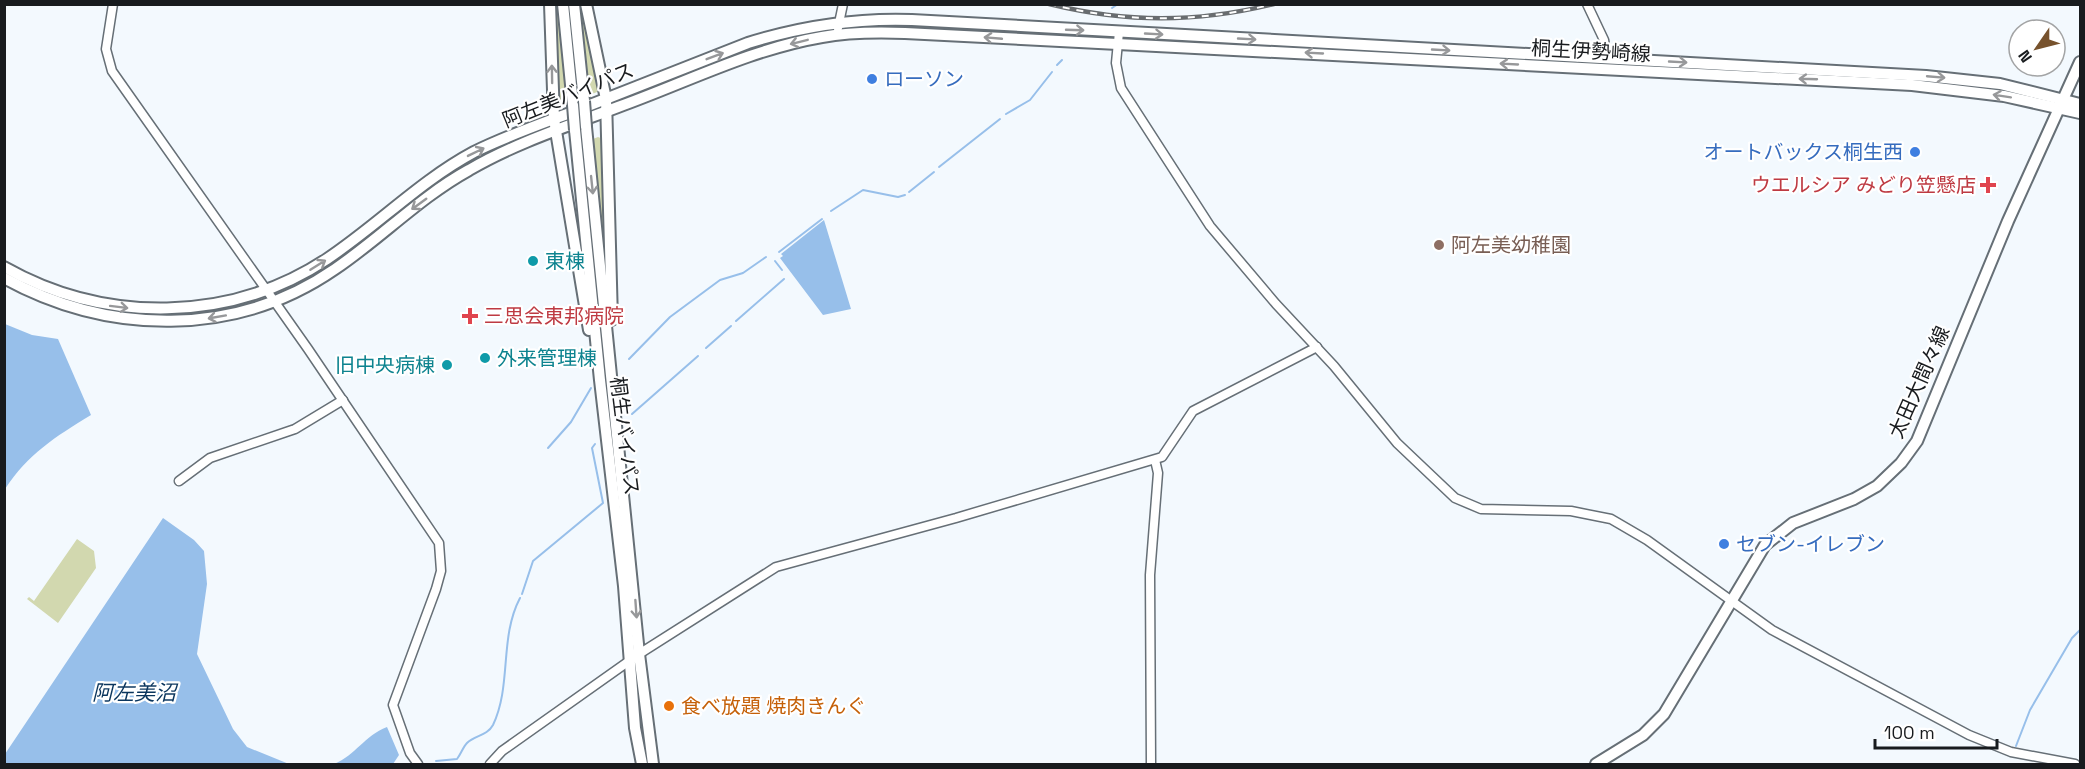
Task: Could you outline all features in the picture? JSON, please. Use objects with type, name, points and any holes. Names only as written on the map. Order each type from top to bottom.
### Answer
[{"type":"main road","points":[[550,4],[554,125],[593,361],[600,380]]},
{"type":"main road","name":"桐生バイパス","points":[[563,4],[573,105],[581,128],[653,765]]},
{"type":"main road","name":"桐生バイパス","points":[[574,4],[584,100],[581,128],[600,380],[617,517],[629,661],[642,765]]},
{"type":"main road","points":[[586,4],[606,99],[609,272],[618,386],[616,433]]},
{"type":"main road","name":"阿左美バイパス","points":[[4,278],[38,295],[70,306],[146,322],[205,319],[248,310],[308,286],[337,268],[413,208],[469,170],[554,125],[606,99],[758,40],[789,31],[840,21],[912,20],[1188,36]]},
{"type":"main road","name":"阿左美バイパス","points":[[4,267],[58,293],[95,303],[124,308],[175,309],[200,306],[265,290],[298,276],[329,258],[416,190],[464,158],[554,125],[606,112],[753,56],[800,41],[836,35],[906,33],[1118,44]]},
{"type":"main road","name":"桐生伊勢崎線","points":[[1188,36],[1953,78],[2017,87],[2062,103],[2080,113]]},
{"type":"main road","name":"桐生伊勢崎線","points":[[1118,44],[1912,85],[2080,104]]},
{"type":"main road","name":"太田大間々線","points":[[1596,765],[1643,735],[1657,723],[1770,539],[1793,523],[1854,499],[1877,486],[1901,463],[1917,441],[1991,259],[2080,62]]},
{"type":"street","points":[[113,4],[106,49],[111,71],[343,400],[436,538],[441,550],[441,571],[436,589],[393,705],[410,753],[418,765]]},
{"type":"street","points":[[836,35],[843,4]]},
{"type":"street","points":[[1587,4],[1604,40],[1607,58]]},
{"type":"street","points":[[1119,32],[1117,70],[1125,95],[1203,216],[1262,288],[1317,347],[1397,443],[1438,484],[1461,502],[1481,509],[1571,511],[1611,519],[1638,534],[1731,603],[1780,635],[1979,740],[2011,752],[2075,765]]},
{"type":"street","points":[[490,765],[511,744],[639,654],[757,578],[787,562],[956,518],[1155,460],[1165,454],[1193,411],[1317,347]]},
{"type":"street","points":[[179,481],[210,458],[295,429],[343,400]]},
{"type":"street","points":[[1151,765],[1149,598],[1158,473],[1155,460]]},
{"type":"green space","points":[[553,5],[557,5],[567,105],[561,106],[558,103]]},
{"type":"green space","points":[[579,5],[584,5],[599,91],[588,96]]},
{"type":"green space","points":[[598,137],[603,139],[606,267],[593,139]]},
{"type":"green space","points":[[77,539],[94,551],[96,568],[58,623],[27,599],[29,597],[34,601]]},
{"type":"water","points":[[824,220],[851,309],[823,315],[780,258],[783,256],[781,254]]},
{"type":"water","points":[[5,324],[32,335],[58,339],[91,415],[43,447],[23,466],[5,489]]},
{"type":"water","name":"阿左美沼","points":[[163,518],[194,540],[204,551],[207,584],[197,654],[233,729],[247,747],[289,764],[5,764],[5,754]]},
{"type":"water","points":[[387,727],[399,755],[393,764],[334,764],[348,756],[372,735]]},
{"type":"waterway","points":[[1112,8],[1118,4]]},
{"type":"waterway","points":[[1057,65],[1062,60]]},
{"type":"waterway","points":[[1006,114],[1030,100],[1052,72]]},
{"type":"waterway","points":[[939,167],[1000,119]]},
{"type":"waterway","points":[[909,192],[934,172]]},
{"type":"waterway","points":[[831,211],[863,190],[898,197],[905,195]]},
{"type":"waterway","points":[[779,252],[822,219]]},
{"type":"waterway","points":[[629,359],[670,317],[720,280],[743,273],[766,257]]},
{"type":"waterway","points":[[775,261],[782,270]]},
{"type":"waterway","points":[[736,321],[784,279]]},
{"type":"waterway","points":[[706,348],[731,326]]},
{"type":"waterway","points":[[632,414],[698,356]]},
{"type":"waterway","points":[[548,448],[571,422],[591,388]]},
{"type":"waterway","points":[[522,594],[533,561],[603,503],[592,448],[595,444]]},
{"type":"waterway","points":[[436,761],[457,759],[467,743],[488,731],[493,725],[502,694],[510,629],[520,598]]},
{"type":"waterway","points":[[2016,746],[2030,710],[2072,638],[2080,630]]},
{"type":"railway","points":[[1049,4],[1106,15],[1162,18],[1217,15],[1274,4]]},
{"type":"place","name":"ローソン","points":[[872,79]]},
{"type":"place","name":"オートバックス桐生西","points":[[1915,152]]},
{"type":"place","name":"ウエルシア みどり笠懸店","points":[[1988,185]]},
{"type":"place","name":"阿左美幼稚園","points":[[1439,245]]},
{"type":"place","name":"東棟","points":[[533,261]]},
{"type":"place","name":"三思会東邦病院","points":[[470,316]]},
{"type":"place","name":"外来管理棟","points":[[485,358]]},
{"type":"place","name":"旧中央病棟","points":[[447,365]]},
{"type":"place","name":"セブン-イレブン","points":[[1724,544]]},
{"type":"place","name":"食べ放題 焼肉きんぐ","points":[[669,706]]}]
